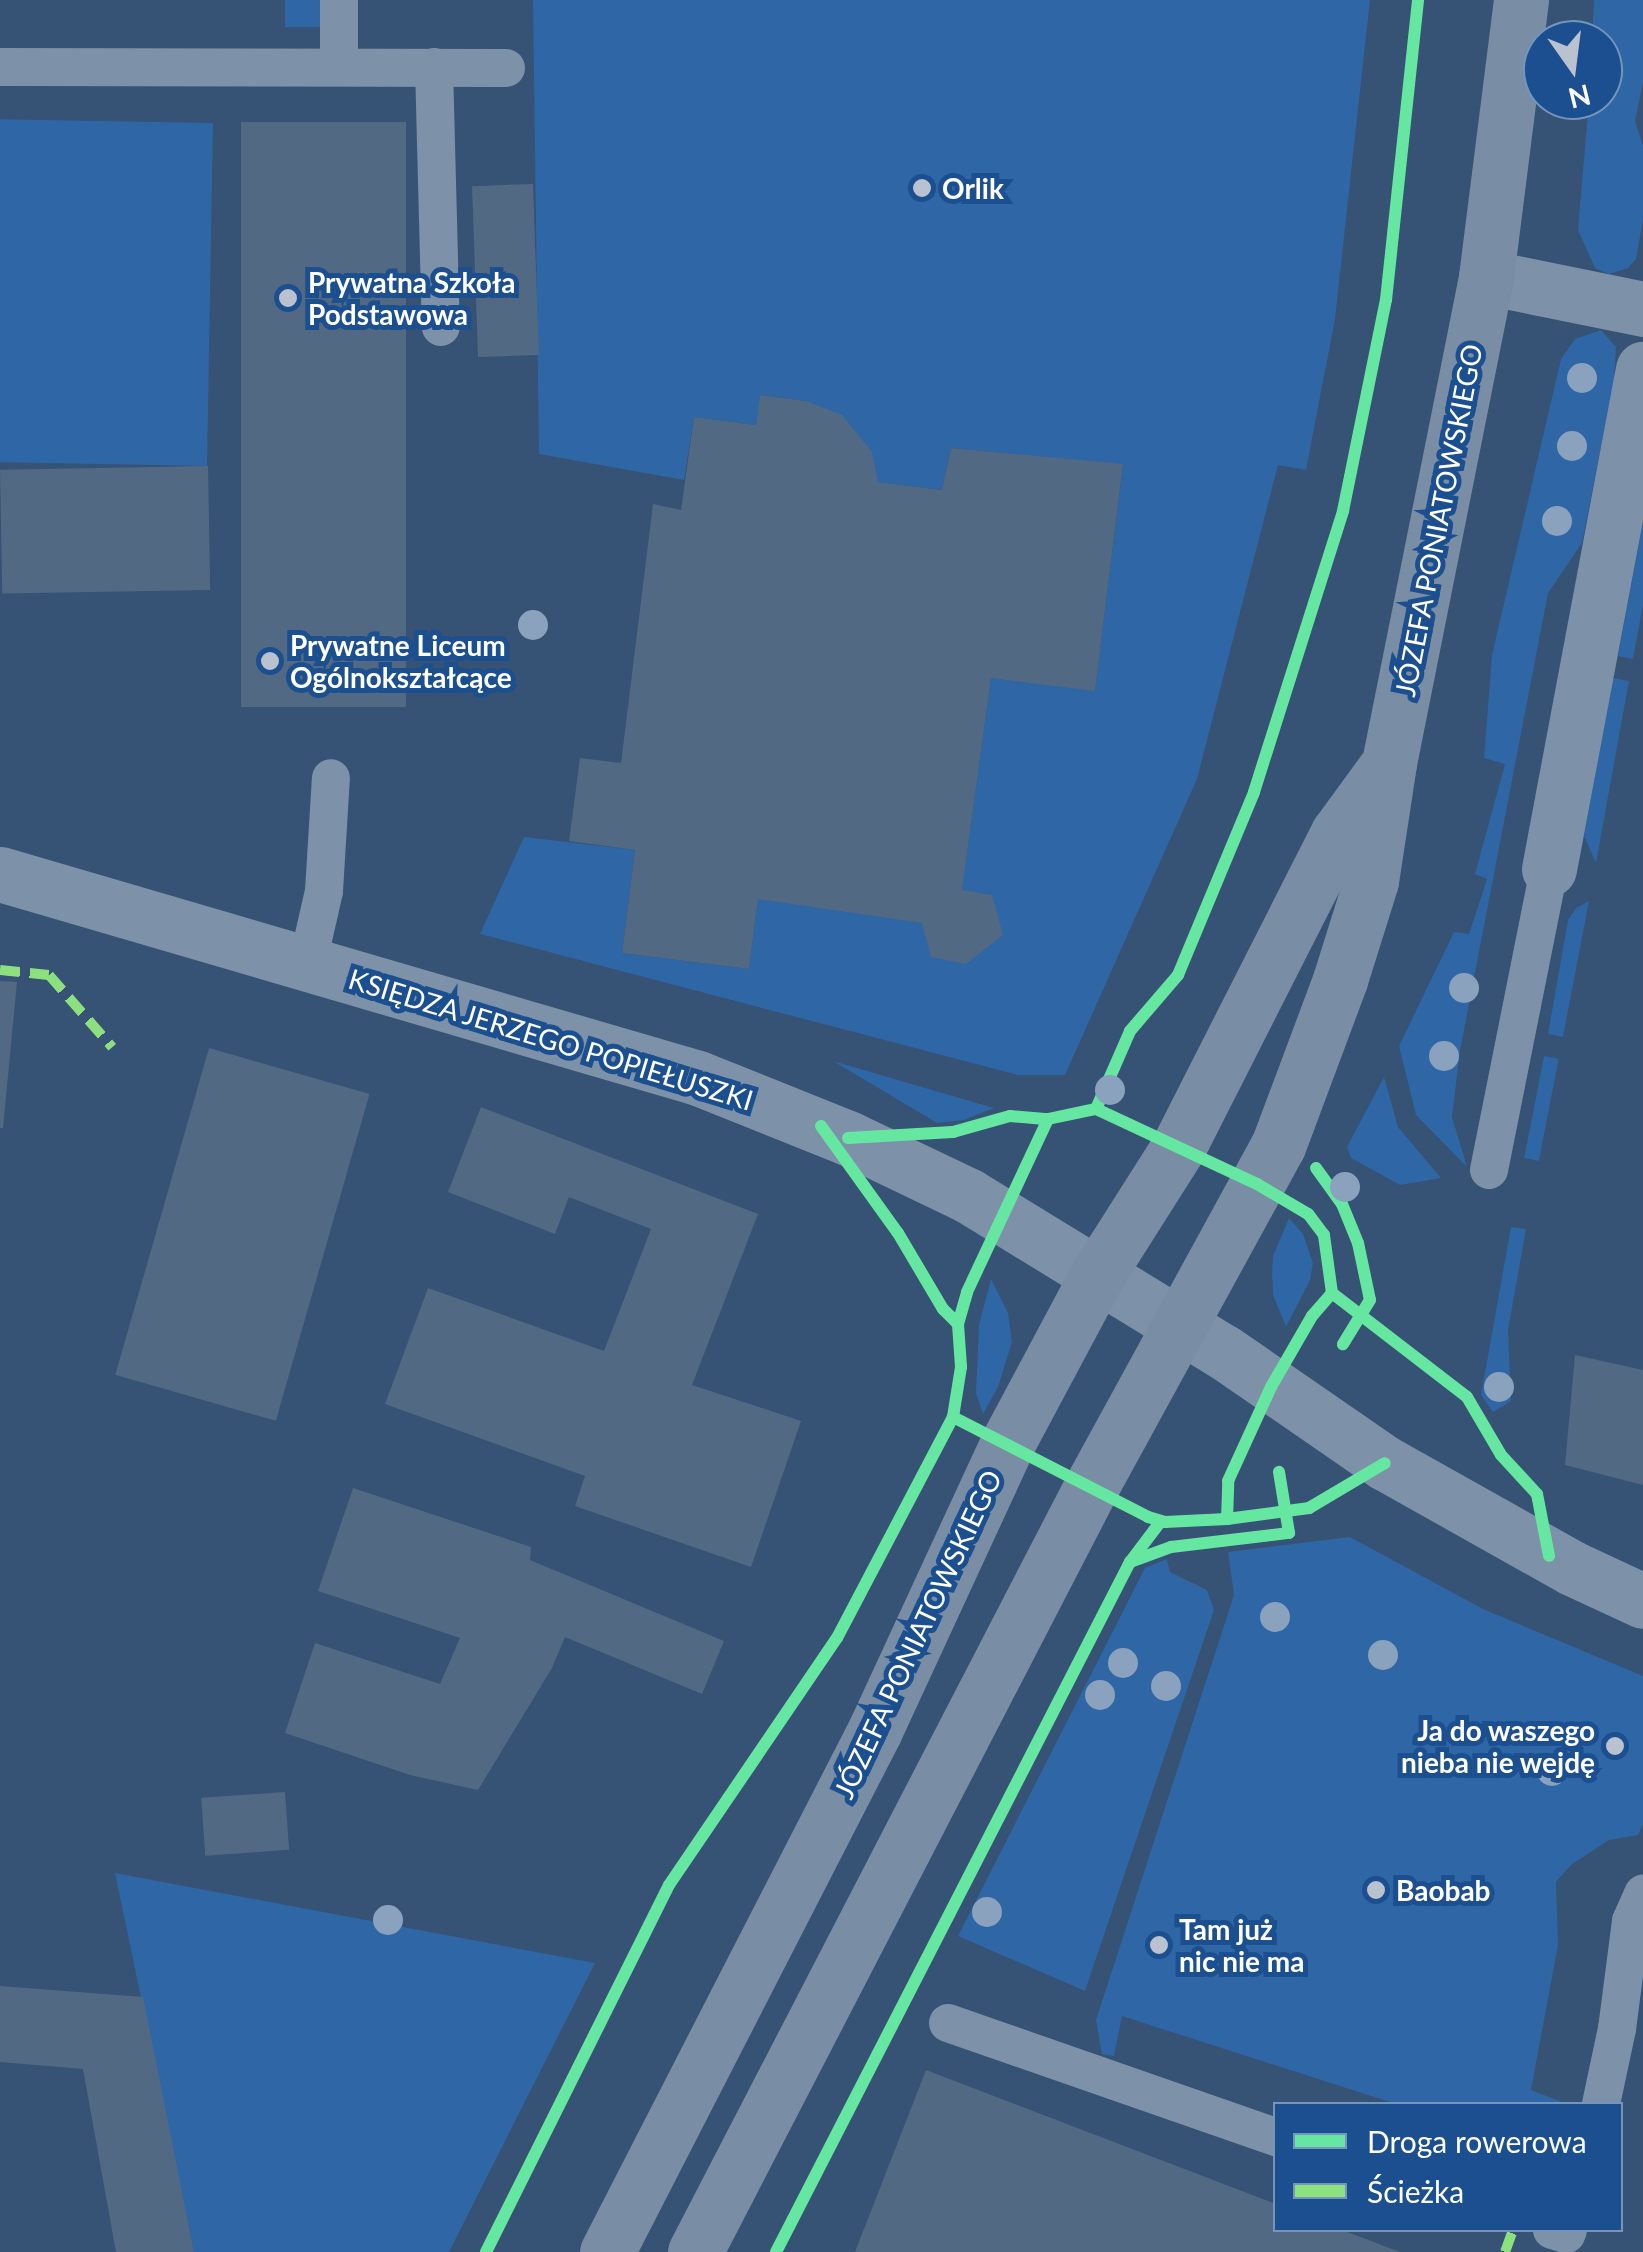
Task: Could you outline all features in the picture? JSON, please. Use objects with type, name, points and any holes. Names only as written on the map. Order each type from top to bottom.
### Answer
[{"type":"main road","name":"JÓZEFA PONIATOWSKIEGO","points":[[696,2252],[1090,1489],[1278,1146],[1333,998],[1371,881],[1389,763],[1486,277],[1521,0]]},
{"type":"main road","name":"JÓZEFA PONIATOWSKIEGO","points":[[606,2252],[874,1730],[983,1493],[1096,1278],[1179,1146],[1338,833],[1389,763]]},
{"type":"street","points":[[1486,277],[1643,310]]},
{"type":"street","points":[[1549,869],[1643,369]]},
{"type":"street","name":"KSIĘDZA JERZEGO POPIEŁUSZKI","points":[[0,874],[716,1084],[930,1176],[1181,1328],[1385,1462],[1560,1562],[1643,1601]]},
{"type":"lane","points":[[339,0],[339,66]]},
{"type":"lane","points":[[0,67],[506,68]]},
{"type":"lane","points":[[434,68],[441,328]]},
{"type":"lane","points":[[307,966],[324,891],[331,778]]},
{"type":"lane","points":[[1489,1170],[1549,869]]},
{"type":"lane","points":[[1601,2102],[1617,2029],[1631,1921],[1643,1894]]},
{"type":"lane","points":[[948,2023],[1273,2136]]},
{"type":"shaded area","points":[[285,0],[325,0],[325,27],[285,27]]},
{"type":"shaded area","points":[[533,0],[1370,0],[1335,319],[1306,470],[1278,465],[1197,779],[1065,1075],[1018,1075],[480,934],[524,837],[635,850],[622,953],[749,969],[758,899],[962,889],[991,678],[1095,690],[1123,465],[951,448],[942,490],[878,482],[806,401],[761,395],[756,425],[694,417],[684,480],[539,454]]},
{"type":"shaded area","points":[[1594,0],[1643,0],[1643,82],[1635,121],[1643,146],[1643,220],[1636,259],[1628,268],[1609,274],[1595,268],[1578,230],[1587,120],[1623,120],[1623,20],[1593,20]]},
{"type":"shaded area","points":[[0,119],[213,123],[207,466],[0,462]]},
{"type":"shaded area","points":[[1601,330],[1616,347],[1614,381],[1582,543],[1548,593],[1460,1051],[1452,1117],[1467,1167],[1416,1115],[1399,1046],[1454,932],[1469,934],[1487,879],[1475,874],[1505,764],[1484,758],[1492,655],[1561,359],[1575,339]]},
{"type":"shaded area","points":[[1643,522],[1643,605],[1633,659],[1618,656]]},
{"type":"shaded area","points":[[1613,678],[1629,681],[1596,863],[1584,836]]},
{"type":"shaded area","points":[[1589,901],[1563,1037],[1548,1034],[1568,920],[1576,908]]},
{"type":"shaded area","points":[[1544,1056],[1559,1059],[1539,1161],[1524,1158]]},
{"type":"shaded area","points":[[833,1061],[994,1108],[964,1120],[937,1123]]},
{"type":"shaded area","points":[[1384,1077],[1398,1127],[1441,1178],[1400,1185],[1351,1158],[1347,1147]]},
{"type":"shaded area","points":[[1289,1218],[1303,1234],[1313,1263],[1310,1280],[1286,1327],[1273,1295],[1272,1274],[1273,1256]]},
{"type":"shaded area","points":[[1511,1227],[1526,1229],[1508,1330],[1511,1401],[1493,1412],[1481,1395]]},
{"type":"shaded area","points":[[991,1279],[1008,1313],[1012,1342],[998,1387],[983,1414],[976,1393],[979,1325]]},
{"type":"shaded area","points":[[1350,1537],[1483,1609],[1643,1676],[1643,1824],[1638,1835],[1609,1840],[1571,1865],[1556,1882],[1558,1945],[1531,2090],[1562,2102],[1390,2102],[1122,2016],[1114,2056],[1102,2054],[1096,2020],[1234,1595],[1228,1552]]},
{"type":"shaded area","points":[[1167,1559],[1170,1572],[1207,1590],[1214,1610],[1085,1991],[958,1936],[1145,1568]]},
{"type":"shaded area","points":[[115,1873],[595,1963],[449,2252],[194,2252]]},
{"type":"building","points":[[241,122],[406,122],[406,707],[241,707]]},
{"type":"building","points":[[533,184],[539,355],[478,357],[472,186]]},
{"type":"building","points":[[760,395],[806,401],[842,415],[872,452],[878,482],[942,490],[951,448],[1123,464],[1095,691],[991,678],[962,890],[992,895],[1003,935],[966,964],[931,957],[922,923],[758,899],[749,969],[622,953],[635,850],[569,841],[580,758],[621,763],[653,504],[681,510],[694,417],[756,425]]},
{"type":"building","points":[[208,466],[210,590],[2,594],[0,470]]},
{"type":"building","points":[[0,981],[17,982],[3,1128],[0,1128]]},
{"type":"building","points":[[209,1048],[370,1094],[276,1421],[115,1375]]},
{"type":"building","points":[[481,1107],[758,1214],[692,1385],[801,1421],[751,1567],[575,1506],[585,1476],[385,1404],[428,1288],[604,1351],[651,1229],[569,1197],[555,1234],[448,1192]]},
{"type":"building","points":[[1575,1355],[1643,1370],[1643,1485],[1565,1465]]},
{"type":"building","points":[[353,1488],[531,1547],[530,1560],[724,1641],[702,1694],[565,1637],[552,1668],[478,1790],[410,1775],[285,1733],[315,1643],[440,1684],[460,1638],[318,1591]]},
{"type":"building","points":[[285,1792],[289,1850],[205,1856],[201,1798]]},
{"type":"building","points":[[0,1986],[143,1997],[194,2252],[116,2252],[83,2069],[0,2062]]},
{"type":"building","points":[[926,2070],[1273,2203],[1273,2232],[1347,2232],[1400,2252],[855,2252]]},
{"type":"marked path","points":[[0,970],[49,975],[112,1047]]},
{"type":"marked path","points":[[1505,2252],[1512,2232]]},
{"type":"cycle path","points":[[486,2252],[669,1885],[837,1638],[953,1417],[961,1367],[958,1324],[967,1292],[1048,1119],[1096,1109],[1130,1031],[1178,975],[1254,792],[1343,511],[1386,300],[1418,0]]},
{"type":"cycle path","points":[[953,1417],[1148,1517],[1165,1522],[1227,1519],[1228,1481],[1271,1387],[1312,1316],[1332,1293],[1324,1235],[1308,1214],[1257,1184],[1096,1109]]},
{"type":"cycle path","points":[[848,1138],[953,1132],[1010,1116],[1048,1119]]},
{"type":"cycle path","points":[[821,1126],[898,1233],[943,1309],[958,1324]]},
{"type":"cycle path","points":[[1316,1168],[1342,1204],[1358,1243],[1370,1300],[1343,1344]]},
{"type":"cycle path","points":[[1332,1293],[1467,1397],[1501,1455],[1537,1494],[1549,1556]]},
{"type":"cycle path","points":[[1227,1519],[1309,1508],[1385,1463]]},
{"type":"cycle path","points":[[1130,1562],[1171,1547],[1289,1533],[1279,1472]]},
{"type":"cycle path","points":[[776,2252],[1130,1562],[1161,1521]]},
{"type":"place","name":"Orlik","points":[[922,188]]},
{"type":"place","name":"Prywatna Szkoła Podstawowa","points":[[288,298]]},
{"type":"place","name":"Prywatne Liceum Ogólnokształcące","points":[[270,661]]},
{"type":"place","name":"Ja do waszego nieba nie wejdę","points":[[1615,1746]]},
{"type":"place","name":"Baobab","points":[[1376,1890]]},
{"type":"place","name":"Tam już nic nie ma","points":[[1159,1945]]}]
